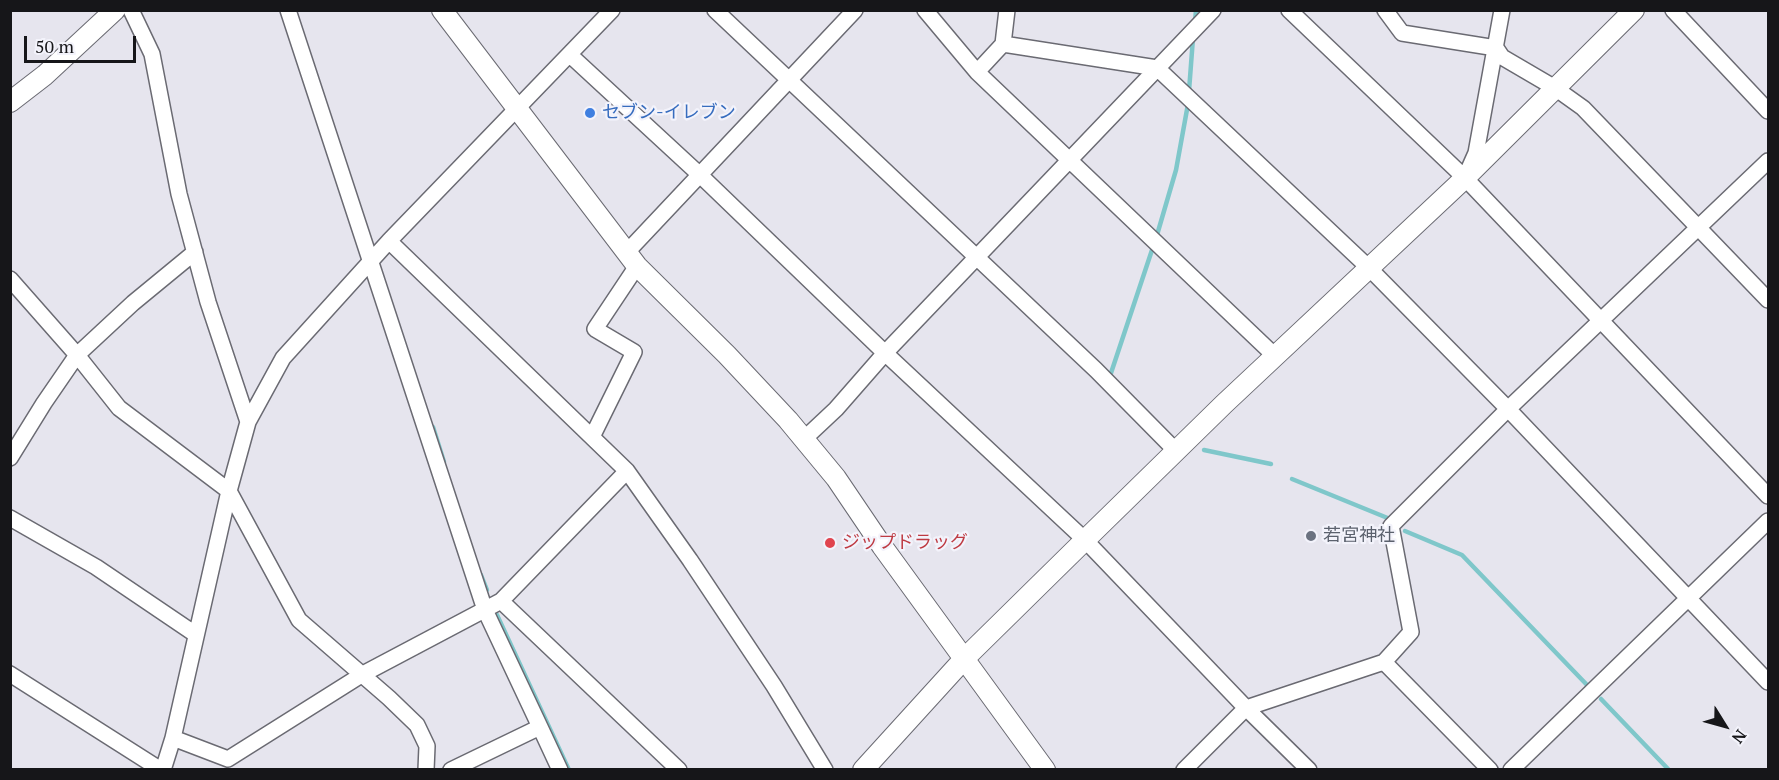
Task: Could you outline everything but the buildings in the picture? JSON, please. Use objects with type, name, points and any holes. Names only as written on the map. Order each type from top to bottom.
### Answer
[{"type":"street","points":[[10,102],[45,75],[115,10]]},
{"type":"street","points":[[131,10],[152,54],[179,194],[208,302],[248,422]]},
{"type":"street","points":[[288,10],[485,610],[560,770]]},
{"type":"street","points":[[442,10],[516,110],[632,259],[727,355],[804,439],[836,478],[882,546],[1045,770]]},
{"type":"street","points":[[10,675],[162,770],[173,738],[195,634],[248,422],[283,358],[389,241],[612,10]]},
{"type":"street","points":[[715,10],[1096,370],[1176,451]]},
{"type":"street","points":[[592,437],[634,352],[595,329],[632,259],[700,175],[855,10]]},
{"type":"street","points":[[925,10],[977,72],[1276,357]]},
{"type":"street","points":[[977,72],[1003,44],[1006,10]]},
{"type":"street","points":[[804,439],[836,409],[885,353],[1213,10]]},
{"type":"street","points":[[1289,10],[1465,178],[1768,496]]},
{"type":"street","points":[[1465,178],[1476,153],[1502,10]]},
{"type":"street","points":[[862,770],[964,659],[1176,451],[1465,178],[1634,10]]},
{"type":"street","points":[[1673,10],[1768,111]]},
{"type":"street","points":[[1387,12],[1402,33],[1496,48],[1502,57],[1555,88],[1583,108],[1768,300]]},
{"type":"street","points":[[1003,44],[1157,68],[1369,268],[1508,409],[1768,682]]},
{"type":"street","points":[[570,55],[1085,540],[1246,708],[1309,770]]},
{"type":"street","points":[[1184,770],[1246,708],[1384,662],[1411,632],[1391,526],[1508,409],[1768,161]]},
{"type":"street","points":[[389,241],[627,471],[774,686],[825,770]]},
{"type":"street","points":[[10,458],[77,355],[132,303],[195,252]]},
{"type":"street","points":[[10,279],[77,355],[119,408],[229,491],[299,620],[417,725],[426,746],[426,770]]},
{"type":"street","points":[[173,738],[228,759],[363,675],[485,610],[501,600],[627,471]]},
{"type":"street","points":[[10,518],[96,567],[195,634]]},
{"type":"street","points":[[1511,770],[1768,521]]},
{"type":"street","points":[[501,600],[679,770]]},
{"type":"street","points":[[1384,662],[1490,770]]},
{"type":"street","points":[[450,770],[540,727]]},
{"type":"waterway","points":[[1195,22],[1196,10]]},
{"type":"waterway","points":[[1189,91],[1193,38]]},
{"type":"waterway","points":[[1157,235],[1176,170],[1188,104]]},
{"type":"waterway","points":[[1110,376],[1152,250]]},
{"type":"waterway","points":[[433,427],[444,462]]},
{"type":"waterway","points":[[1204,450],[1271,464]]},
{"type":"waterway","points":[[1292,479],[1390,519]]},
{"type":"waterway","points":[[1405,531],[1462,555],[1588,686]]},
{"type":"waterway","points":[[481,575],[487,590]]},
{"type":"waterway","points":[[497,615],[569,770]]},
{"type":"waterway","points":[[1601,699],[1669,770]]},
{"type":"place","name":"セブン-イレブン","points":[[590,113]]},
{"type":"place","name":"若宮神社","points":[[1311,536]]},
{"type":"place","name":"ジップドラッグ","points":[[830,543]]}]
